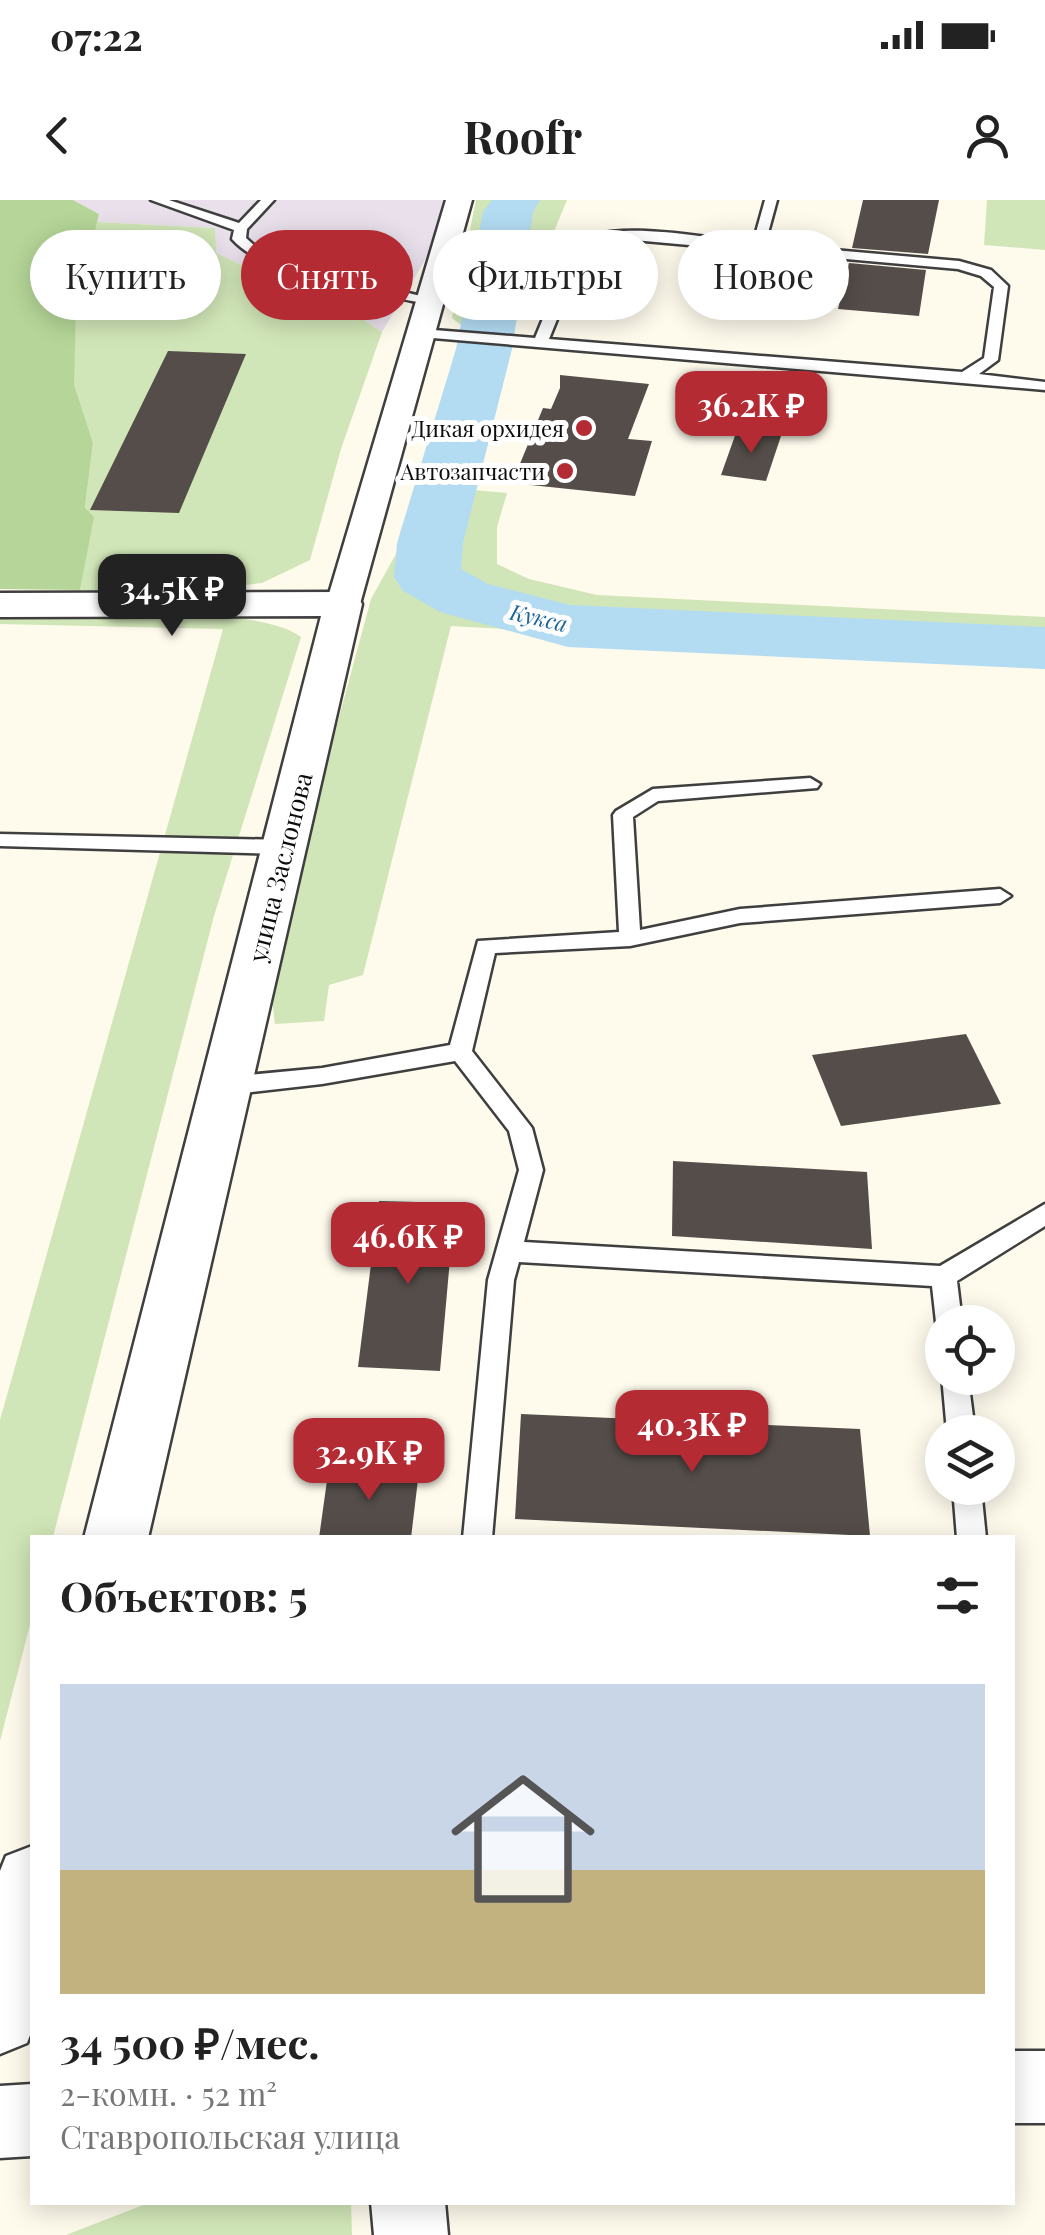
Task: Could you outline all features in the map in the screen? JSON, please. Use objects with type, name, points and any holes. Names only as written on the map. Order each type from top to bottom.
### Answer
[{"type":"street","name":"улица Заслонова","points":[[117,1535],[343,604],[459,200]]},
{"type":"street","points":[[0,605],[343,604]]},
{"type":"street","points":[[0,2016],[30,1890]]},
{"type":"street","points":[[1015,2088],[1045,2087]]},
{"type":"street","points":[[0,2122],[30,2120]]},
{"type":"street","points":[[408,2205],[411,2235]]},
{"type":"lane","points":[[157,200],[241,228]]},
{"type":"lane","points":[[268,200],[241,228],[239,238],[246,248],[269,260],[366,289],[430,300]]},
{"type":"lane","points":[[763,230],[771,200]]},
{"type":"lane","points":[[541,341],[580,246],[590,238],[611,234],[678,240]]},
{"type":"lane","points":[[849,255],[958,265],[986,273],[1001,286],[991,360],[965,377]]},
{"type":"lane","points":[[421,334],[514,338],[1045,386]]},
{"type":"lane","points":[[630,939],[623,815],[652,795],[810,784]]},
{"type":"lane","points":[[0,840],[284,847]]},
{"type":"lane","points":[[460,1052],[486,946],[630,939],[740,916],[1000,896]]},
{"type":"lane","points":[[226,1086],[357,1071],[460,1052]]},
{"type":"lane","points":[[460,1052],[520,1128],[531,1170],[500,1280],[477,1535]]},
{"type":"lane","points":[[508,1251],[944,1276],[1045,1214]]},
{"type":"lane","points":[[944,1276],[947,1305]]},
{"type":"lane","points":[[968,1505],[972,1535]]},
{"type":"shaded area","points":[[73,200],[447,200],[413,280],[413,230],[241,230],[241,265],[221,256],[221,230],[97,222],[99,214]]},
{"type":"shaded area","points":[[364,320],[389,320],[382,332]]},
{"type":"green space","points":[[0,200],[73,200],[99,214],[95,230],[30,230],[30,320],[76,320],[74,385],[93,443],[85,508],[94,517],[80,590],[0,589]]},
{"type":"green space","points":[[476,200],[509,200],[496,230],[470,230]]},
{"type":"green space","points":[[531,200],[567,200],[555,230],[522,230]]},
{"type":"green space","points":[[987,200],[1045,200],[1045,250],[984,245]]},
{"type":"green space","points":[[97,222],[215,230],[95,230]]},
{"type":"green space","points":[[221,255],[241,265],[241,320],[364,320],[382,332],[341,449],[310,560],[262,583],[178,592],[80,590],[93,517],[85,509],[93,443],[73,385],[76,320],[221,320]]},
{"type":"green space","points":[[455,320],[478,320],[476,328],[465,328]]},
{"type":"green space","points":[[433,487],[415,573],[427,594],[541,631],[451,626],[363,975],[329,985],[324,1021],[275,1024],[269,976],[371,599]]},
{"type":"green space","points":[[463,489],[507,493],[497,527],[497,564],[529,579],[597,595],[1045,617],[1045,639],[582,616],[492,597],[454,580],[446,549]]},
{"type":"green space","points":[[158,612],[245,619],[279,626],[301,637],[214,916],[54,1535],[30,1535],[30,1625],[0,1741],[0,1420],[223,629],[0,624],[0,613]]},
{"type":"green space","points":[[143,2205],[351,2205],[352,2235],[66,2235]]},
{"type":"building","points":[[863,200],[939,200],[928,254],[852,248]]},
{"type":"building","points":[[849,263],[926,270],[919,316],[849,310]]},
{"type":"building","points":[[168,351],[246,354],[179,513],[90,510]]},
{"type":"building","points":[[560,375],[649,384],[628,439],[652,441],[635,496],[512,483],[543,408],[551,409],[560,388]]},
{"type":"building","points":[[737,430],[781,436],[766,481],[721,475]]},
{"type":"building","points":[[966,1034],[1001,1104],[841,1126],[812,1055]]},
{"type":"building","points":[[673,1161],[867,1172],[872,1249],[672,1236]]},
{"type":"building","points":[[379,1201],[455,1203],[440,1371],[358,1367]]},
{"type":"building","points":[[521,1414],[860,1429],[870,1535],[515,1519]]},
{"type":"building","points":[[329,1466],[419,1471],[411,1535],[319,1535]]},
{"type":"waterway","name":"Кукса","points":[[516,200],[508,212],[484,349],[430,543],[427,577],[464,598],[568,626],[1045,648]]},
{"type":"place","name":"Дикая орхидея","points":[[584,428]]},
{"type":"place","name":"Автозапчасти","points":[[565,471]]}]
